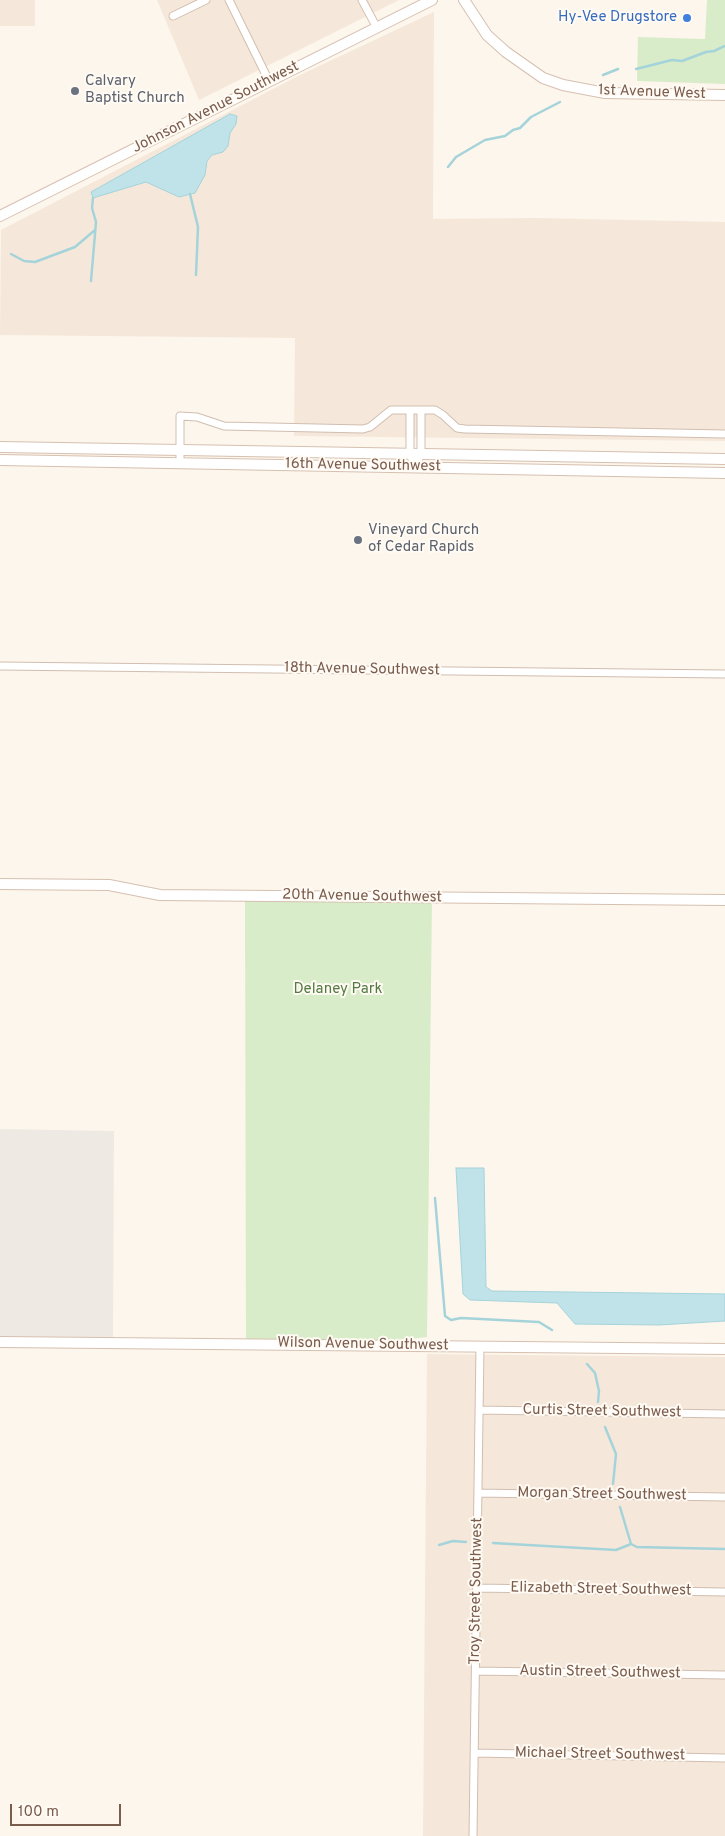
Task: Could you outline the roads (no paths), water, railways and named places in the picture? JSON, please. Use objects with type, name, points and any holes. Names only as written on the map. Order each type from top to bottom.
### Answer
[{"type":"street","points":[[173,16],[206,0]]},
{"type":"street","points":[[229,0],[269,81]]},
{"type":"street","points":[[362,0],[376,28]]},
{"type":"street","name":"Johnson Avenue Southwest","points":[[0,216],[432,0]]},
{"type":"street","name":"1st Avenue West","points":[[464,0],[487,35],[506,52],[543,78],[563,85],[605,93],[725,95]]},
{"type":"street","points":[[180,463],[180,416],[197,417],[216,425],[224,426],[363,429],[370,427],[391,410],[435,410],[444,414],[457,428],[465,429],[725,434]]},
{"type":"street","points":[[410,410],[410,454],[416,467]]},
{"type":"street","points":[[416,467],[421,454],[421,410]]},
{"type":"street","name":"16th Avenue Southwest","points":[[0,447],[725,459]]},
{"type":"street","name":"16th Avenue Southwest","points":[[0,460],[725,473]]},
{"type":"street","name":"18th Avenue Southwest","points":[[0,666],[725,674]]},
{"type":"street","name":"20th Avenue Southwest","points":[[0,884],[109,885],[160,896],[725,900]]},
{"type":"street","name":"Wilson Avenue Southwest","points":[[0,1342],[725,1349]]},
{"type":"street","name":"Troy Street Southwest","points":[[473,1836],[480,1346]]},
{"type":"street","name":"Curtis Street Southwest","points":[[480,1410],[725,1414]]},
{"type":"street","name":"Morgan Street Southwest","points":[[478,1493],[725,1497]]},
{"type":"street","name":"Elizabeth Street Southwest","points":[[477,1588],[725,1592]]},
{"type":"street","name":"Austin Street Southwest","points":[[476,1671],[725,1675]]},
{"type":"street","name":"Michael Street Southwest","points":[[475,1753],[725,1758]]},
{"type":"water","points":[[230,114],[237,116],[236,124],[230,133],[228,146],[223,152],[212,155],[207,161],[205,175],[195,193],[179,197],[146,182],[93,198],[91,192]]},
{"type":"water","points":[[456,1168],[484,1168],[486,1287],[492,1291],[725,1294],[725,1321],[659,1325],[575,1324],[557,1303],[470,1300],[463,1294]]},
{"type":"waterway","points":[[636,69],[672,60],[682,61],[725,46]]},
{"type":"waterway","points":[[603,75],[618,69]]},
{"type":"waterway","points":[[448,167],[456,157],[485,140],[505,136],[513,130],[520,128],[531,117],[560,102]]},
{"type":"waterway","points":[[190,194],[198,227],[196,275]]},
{"type":"waterway","points":[[91,281],[96,222],[92,208],[93,198]]},
{"type":"waterway","points":[[11,254],[24,261],[35,262],[75,247],[95,230]]},
{"type":"waterway","points":[[435,1198],[445,1316],[451,1320],[461,1318],[539,1322],[552,1330]]},
{"type":"waterway","points":[[587,1364],[595,1373],[599,1391],[598,1402]]},
{"type":"waterway","points":[[605,1427],[616,1454],[613,1484]]},
{"type":"waterway","points":[[620,1507],[631,1544],[637,1547],[725,1549]]},
{"type":"waterway","points":[[439,1545],[453,1541],[466,1542]]},
{"type":"waterway","points":[[493,1543],[616,1550],[631,1544]]},
{"type":"place","name":"Hy-Vee Drugstore","points":[[687,18]]},
{"type":"place","name":"Calvary Baptist Church","points":[[75,91]]},
{"type":"place","name":"Vineyard Church of Cedar Rapids","points":[[358,540]]},
{"type":"park label","name":"Delaney Park","points":[[338,990]]}]
